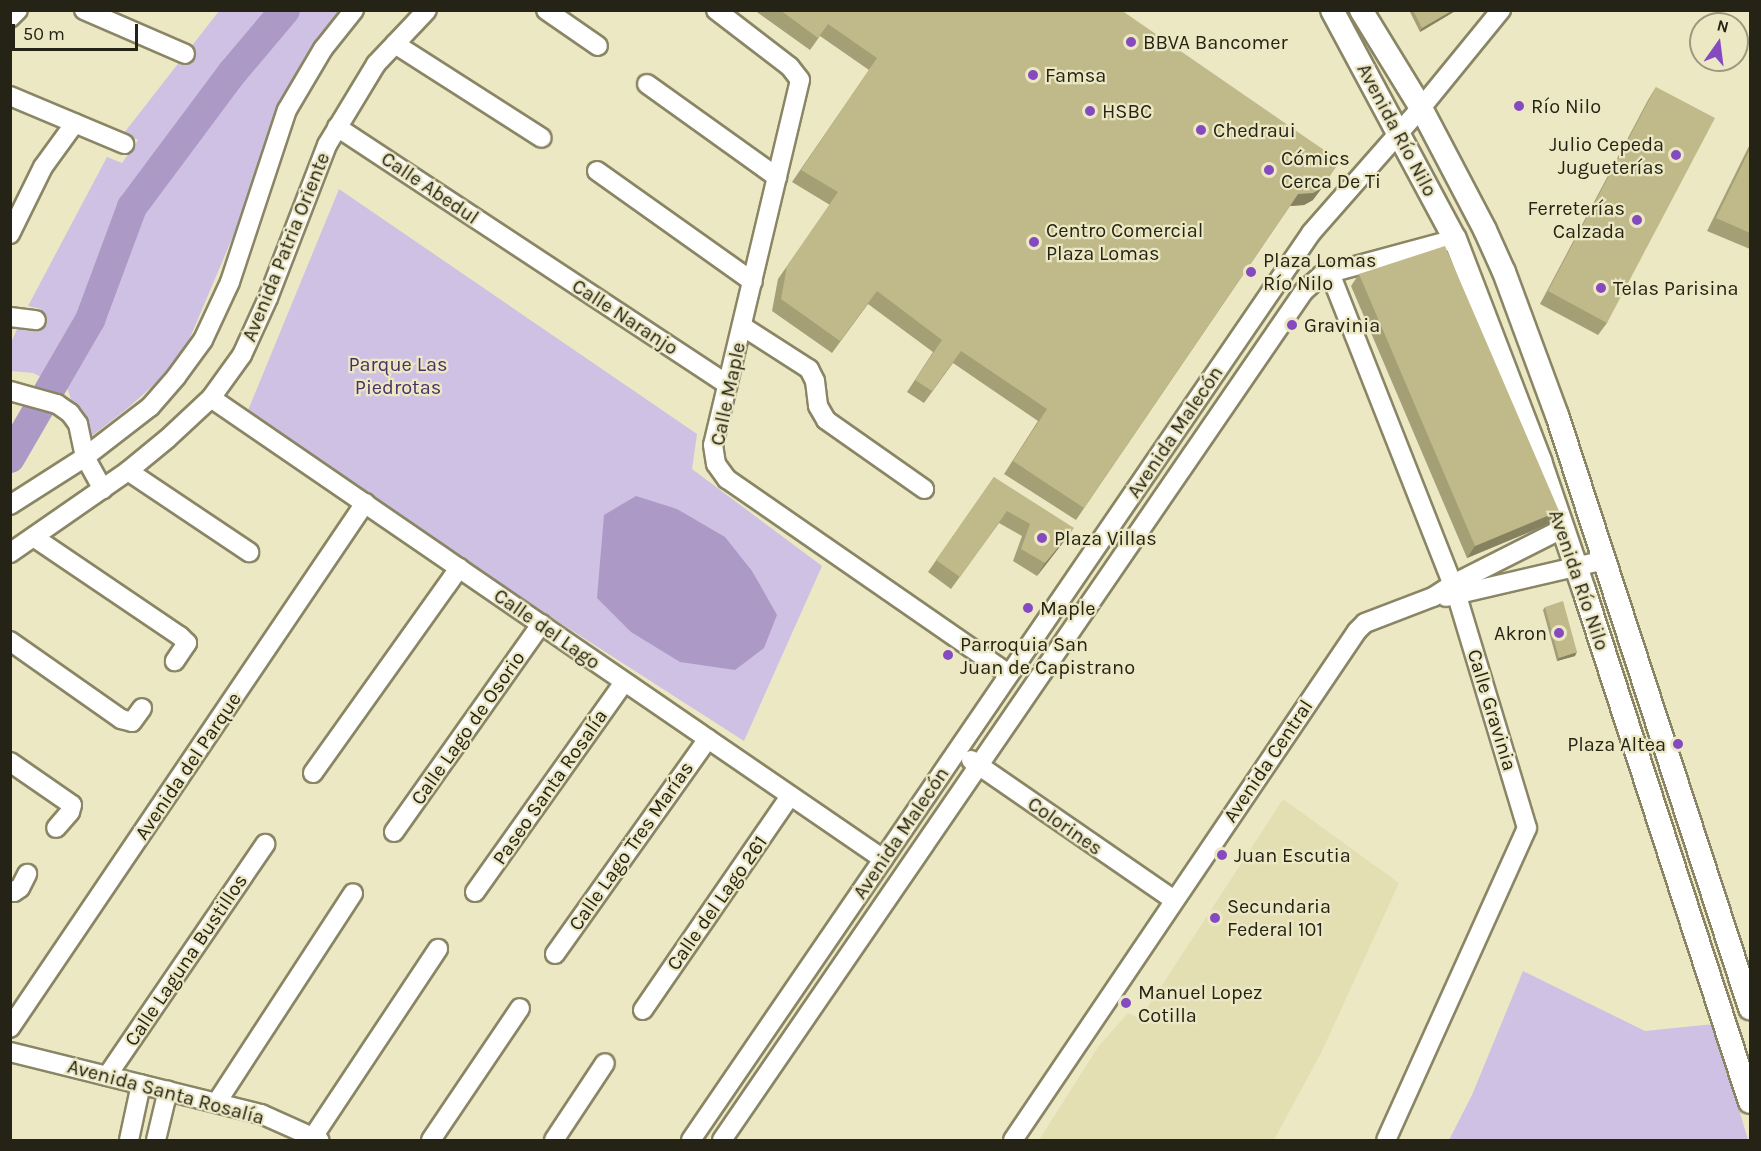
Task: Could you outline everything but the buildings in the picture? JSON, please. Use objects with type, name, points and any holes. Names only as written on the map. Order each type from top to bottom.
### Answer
[{"type":"main road","name":"Avenida Río Nilo","points":[[1332,10],[1455,239],[1540,461],[1614,681],[1750,1102]]},
{"type":"main road","name":"Avenida Río Nilo","points":[[1361,10],[1420,108],[1495,251],[1569,452],[1750,1008]]},
{"type":"main road","points":[[1540,461],[1569,452]]},
{"type":"main road","points":[[1614,681],[1621,689],[1632,690],[1643,677]]},
{"type":"street","points":[[10,18],[18,10]]},
{"type":"street","points":[[84,10],[185,54]]},
{"type":"street","name":"Avenida Patria Oriente","points":[[10,505],[84,458],[150,407],[203,340],[230,282],[287,110],[323,49],[354,10]]},
{"type":"street","name":"Avenida Patria Oriente","points":[[10,553],[35,538],[128,471],[212,398],[242,355],[268,298],[319,163],[337,127],[376,64],[427,10]]},
{"type":"street","points":[[546,10],[598,46]]},
{"type":"street","name":"Calle Maple","points":[[716,10],[790,67],[800,80],[713,445],[716,464],[727,479],[1009,674]]},
{"type":"street","name":"Avenida Malecón","points":[[691,1140],[1311,233],[1399,134],[1501,10]]},
{"type":"street","points":[[395,44],[543,138]]},
{"type":"street","points":[[647,84],[777,177]]},
{"type":"street","points":[[10,96],[124,144]]},
{"type":"street","points":[[12,226],[43,168],[75,123]]},
{"type":"street","name":"Calle Abedul","points":[[337,127],[522,249]]},
{"type":"street","points":[[597,171],[753,282]]},
{"type":"street","name":"Avenida Malecón","points":[[722,1140],[1304,291],[1322,275],[1455,239]]},
{"type":"street","name":"Calle Naranjo","points":[[522,249],[728,385]]},
{"type":"street","name":"Calle Gravinia","points":[[1330,273],[1455,590],[1527,828],[1386,1140]]},
{"type":"street","points":[[10,317],[36,320]]},
{"type":"street","points":[[742,326],[809,369],[815,381],[818,406],[826,420],[924,489]]},
{"type":"street","points":[[10,391],[57,404],[78,424],[84,458],[103,489]]},
{"type":"street","name":"Calle del Lago","points":[[212,398],[883,859]]},
{"type":"street","points":[[128,471],[249,552]]},
{"type":"street","name":"Avenida del Parque","points":[[10,1028],[365,503]]},
{"type":"street","name":"Avenida Central","points":[[1455,590],[1562,529]]},
{"type":"street","points":[[35,538],[180,636],[188,643],[176,661]]},
{"type":"street","name":"Avenida Central","points":[[1013,1140],[1357,631],[1365,623],[1455,590],[1576,568],[1605,560]]},
{"type":"street","points":[[313,773],[459,568]]},
{"type":"street","name":"Calle Lago de Osorio","points":[[394,832],[541,624]]},
{"type":"street","points":[[10,640],[122,719],[132,722],[142,708]]},
{"type":"street","name":"Paseo Santa Rosalía","points":[[475,892],[624,682]]},
{"type":"street","name":"Calle Lago Tres Marías","points":[[555,954],[708,739]]},
{"type":"street","name":"Colorines","points":[[957,751],[1174,900]]},
{"type":"street","points":[[10,762],[72,806],[70,812],[56,828]]},
{"type":"street","name":"Calle del Lago 261","points":[[643,1010],[790,796]]},
{"type":"street","name":"Calle Laguna Bustillos","points":[[107,1076],[265,844]]},
{"type":"street","points":[[10,890],[14,892],[20,888],[27,874]]},
{"type":"street","points":[[217,1102],[353,893]]},
{"type":"street","points":[[316,1139],[438,949]]},
{"type":"street","points":[[431,1140],[520,1008]]},
{"type":"street","name":"Avenida Santa Rosalía","points":[[10,1052],[261,1114],[316,1139]]},
{"type":"street","points":[[554,1140],[605,1063]]},
{"type":"street","points":[[129,1140],[141,1084]]},
{"type":"street","points":[[156,1140],[168,1090]]},
{"type":"shaded area","points":[[636,496],[677,509],[725,537],[752,571],[777,615],[764,648],[735,670],[680,662],[631,632],[597,598],[604,515]]},
{"type":"shaded area","points":[[1283,799],[1399,883],[1322,1051],[1274,1140],[1039,1140],[1098,1047],[1128,1013],[1140,1019]]},
{"type":"green space","points":[[219,11],[346,11],[286,97],[269,131],[234,234],[186,347],[167,373],[128,408],[84,442],[68,390],[33,373],[11,371],[11,343],[17,329],[31,331],[41,309],[28,306],[107,157],[122,163],[138,140],[124,133]]},
{"type":"green space","name":"Parque Las Piedrotas","points":[[339,189],[697,434],[692,469],[822,566],[744,741],[244,420]]},
{"type":"green space","points":[[1523,971],[1645,1031],[1714,1024],[1748,1140],[1449,1140],[1472,1095]]},
{"type":"waterway","points":[[10,458],[90,320],[132,207],[232,73],[285,10]]},
{"type":"place","name":"BBVA Bancomer","points":[[1131,42]]},
{"type":"place","name":"Famsa","points":[[1033,75]]},
{"type":"place","name":"Río Nilo","points":[[1519,106]]},
{"type":"place","name":"HSBC","points":[[1090,111]]},
{"type":"place","name":"Chedraui","points":[[1201,130]]},
{"type":"place","name":"Julio Cepeda Jugueterías","points":[[1676,155]]},
{"type":"place","name":"Cómics Cerca De Ti","points":[[1269,170]]},
{"type":"place","name":"Ferreterías Calzada","points":[[1637,220]]},
{"type":"place","name":"Centro Comercial Plaza Lomas","points":[[1034,242]]},
{"type":"place","name":"Plaza Lomas Río Nilo","points":[[1251,272]]},
{"type":"place","name":"Telas Parisina","points":[[1601,288]]},
{"type":"place","name":"Gravinia","points":[[1292,325]]},
{"type":"place","name":"Plaza Villas","points":[[1042,538]]},
{"type":"place","name":"Maple","points":[[1028,608]]},
{"type":"place","name":"Akron","points":[[1559,633]]},
{"type":"place","name":"Parroquia San Juan de Capistrano","points":[[948,655]]},
{"type":"place","name":"Plaza Altea","points":[[1678,744]]},
{"type":"place","name":"Juan Escutia","points":[[1222,855]]},
{"type":"place","name":"Secundaria Federal 101","points":[[1215,918]]},
{"type":"place","name":"Manuel Lopez Cotilla","points":[[1126,1003]]}]
